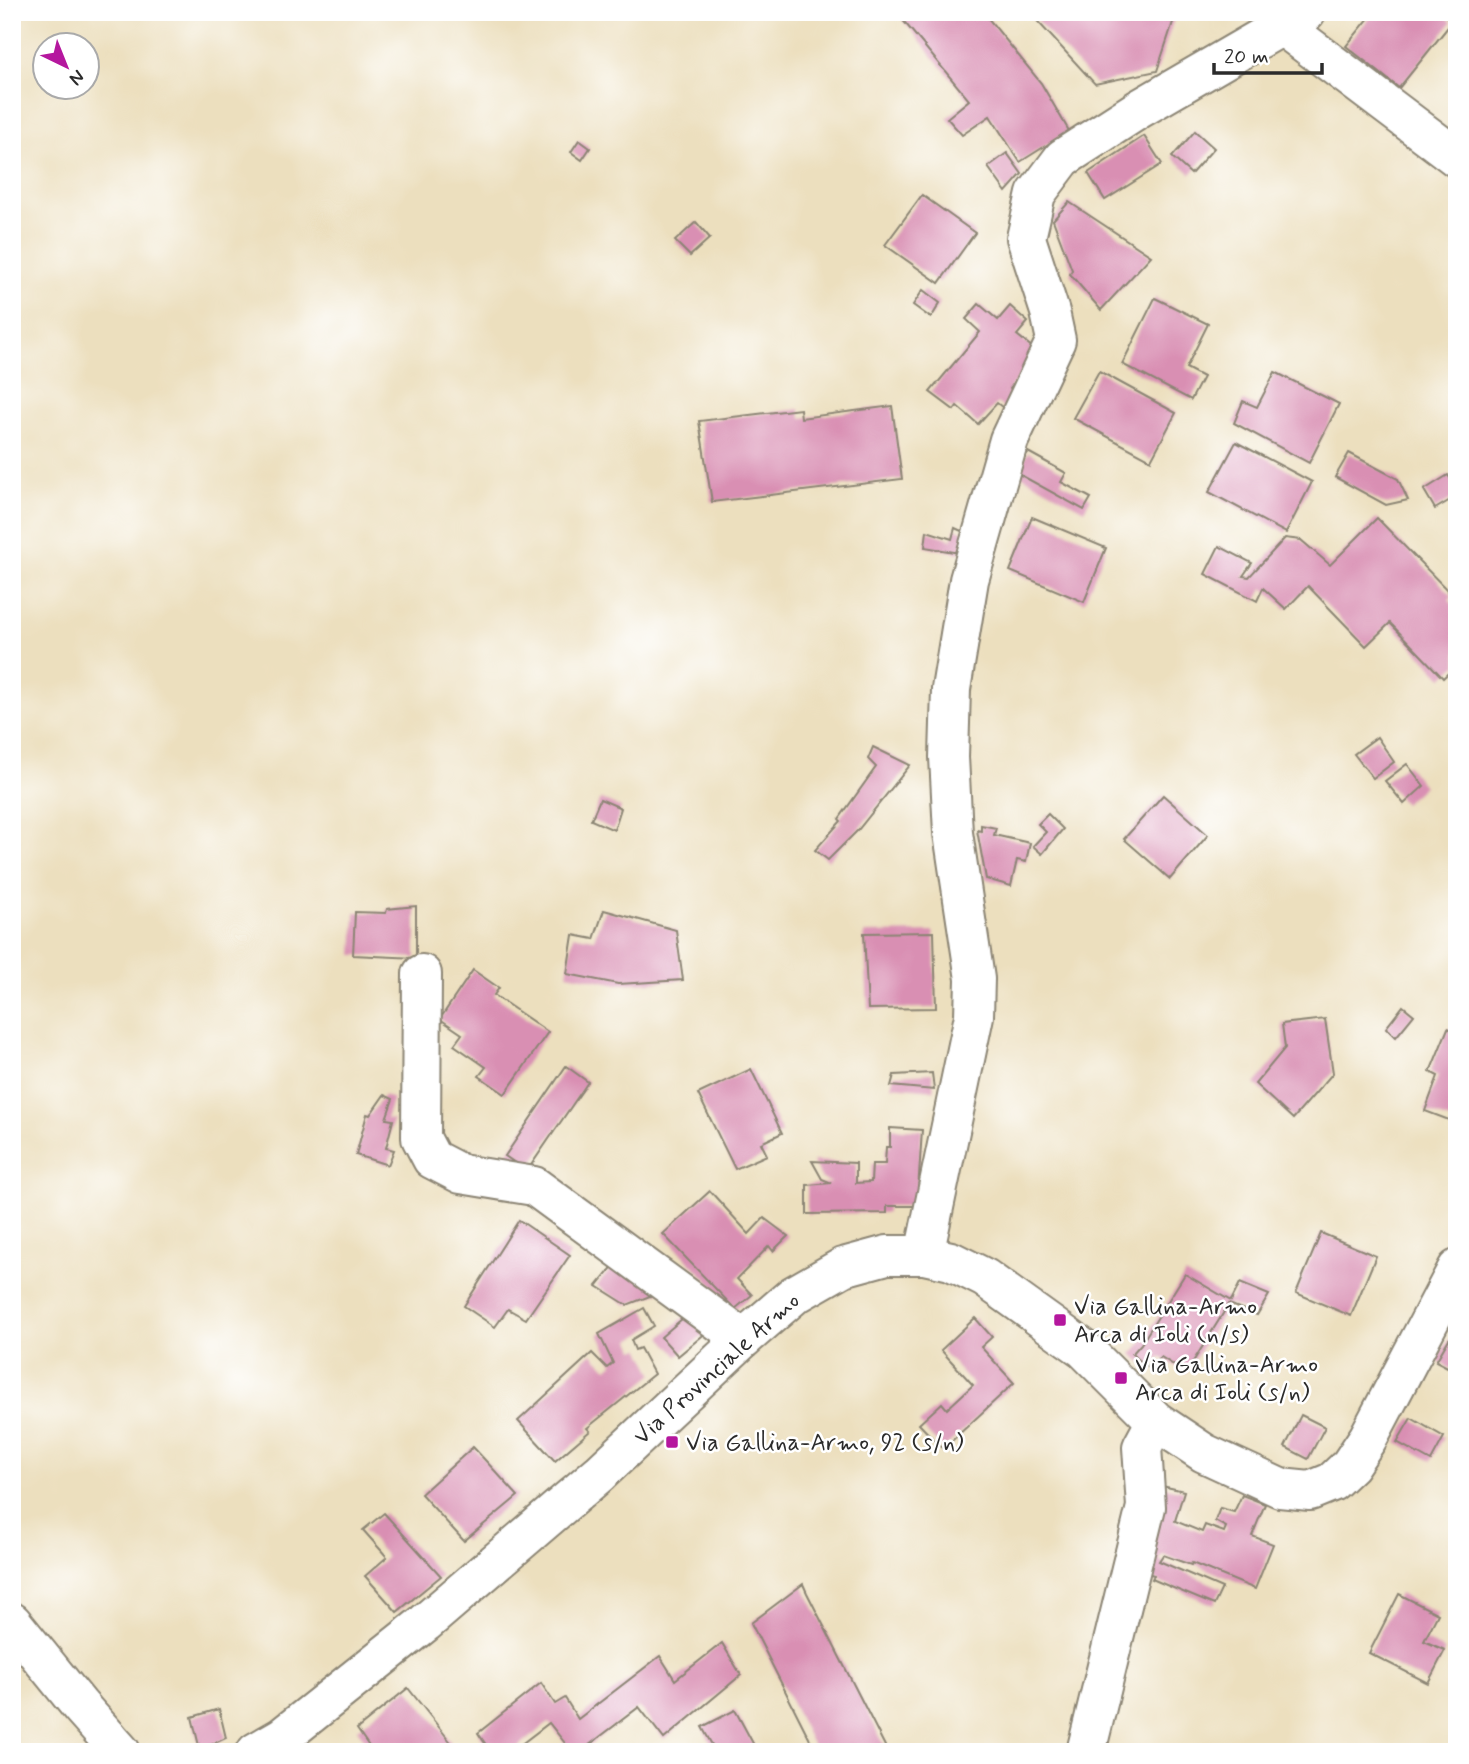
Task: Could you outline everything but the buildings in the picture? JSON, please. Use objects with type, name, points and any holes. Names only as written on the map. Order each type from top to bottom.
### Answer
[{"type":"street","points":[[924,1255],[974,1016],[975,979],[953,833],[949,757],[951,690],[969,580],[1009,440],[1056,341],[1050,312],[1026,237],[1036,194],[1063,158],[1139,109],[1294,19],[1457,158]]},
{"type":"street","points":[[422,974],[421,1138],[432,1159],[461,1174],[534,1186],[743,1339]]},
{"type":"street","name":"Via Provinciale Armo","points":[[256,1752],[282,1737],[425,1623],[600,1473],[794,1295],[842,1268],[887,1255],[924,1255],[951,1261],[985,1278],[1084,1349],[1156,1421],[1204,1452],[1280,1488],[1310,1491],[1332,1482],[1350,1465],[1368,1438],[1457,1269]]},
{"type":"street","points":[[1086,1752],[1146,1507],[1142,1447],[1156,1421]]},
{"type":"street","points":[[12,1622],[79,1706],[121,1752]]},
{"type":"place","name":"Via Gallina-Armo Arca di Ioli (n/s)","points":[[1060,1320]]},
{"type":"place","name":"Via Gallina-Armo Arca di Ioli (s/n)","points":[[1121,1378]]},
{"type":"place","name":"Via Gallina-Armo, 92 (s/n)","points":[[672,1442]]}]
